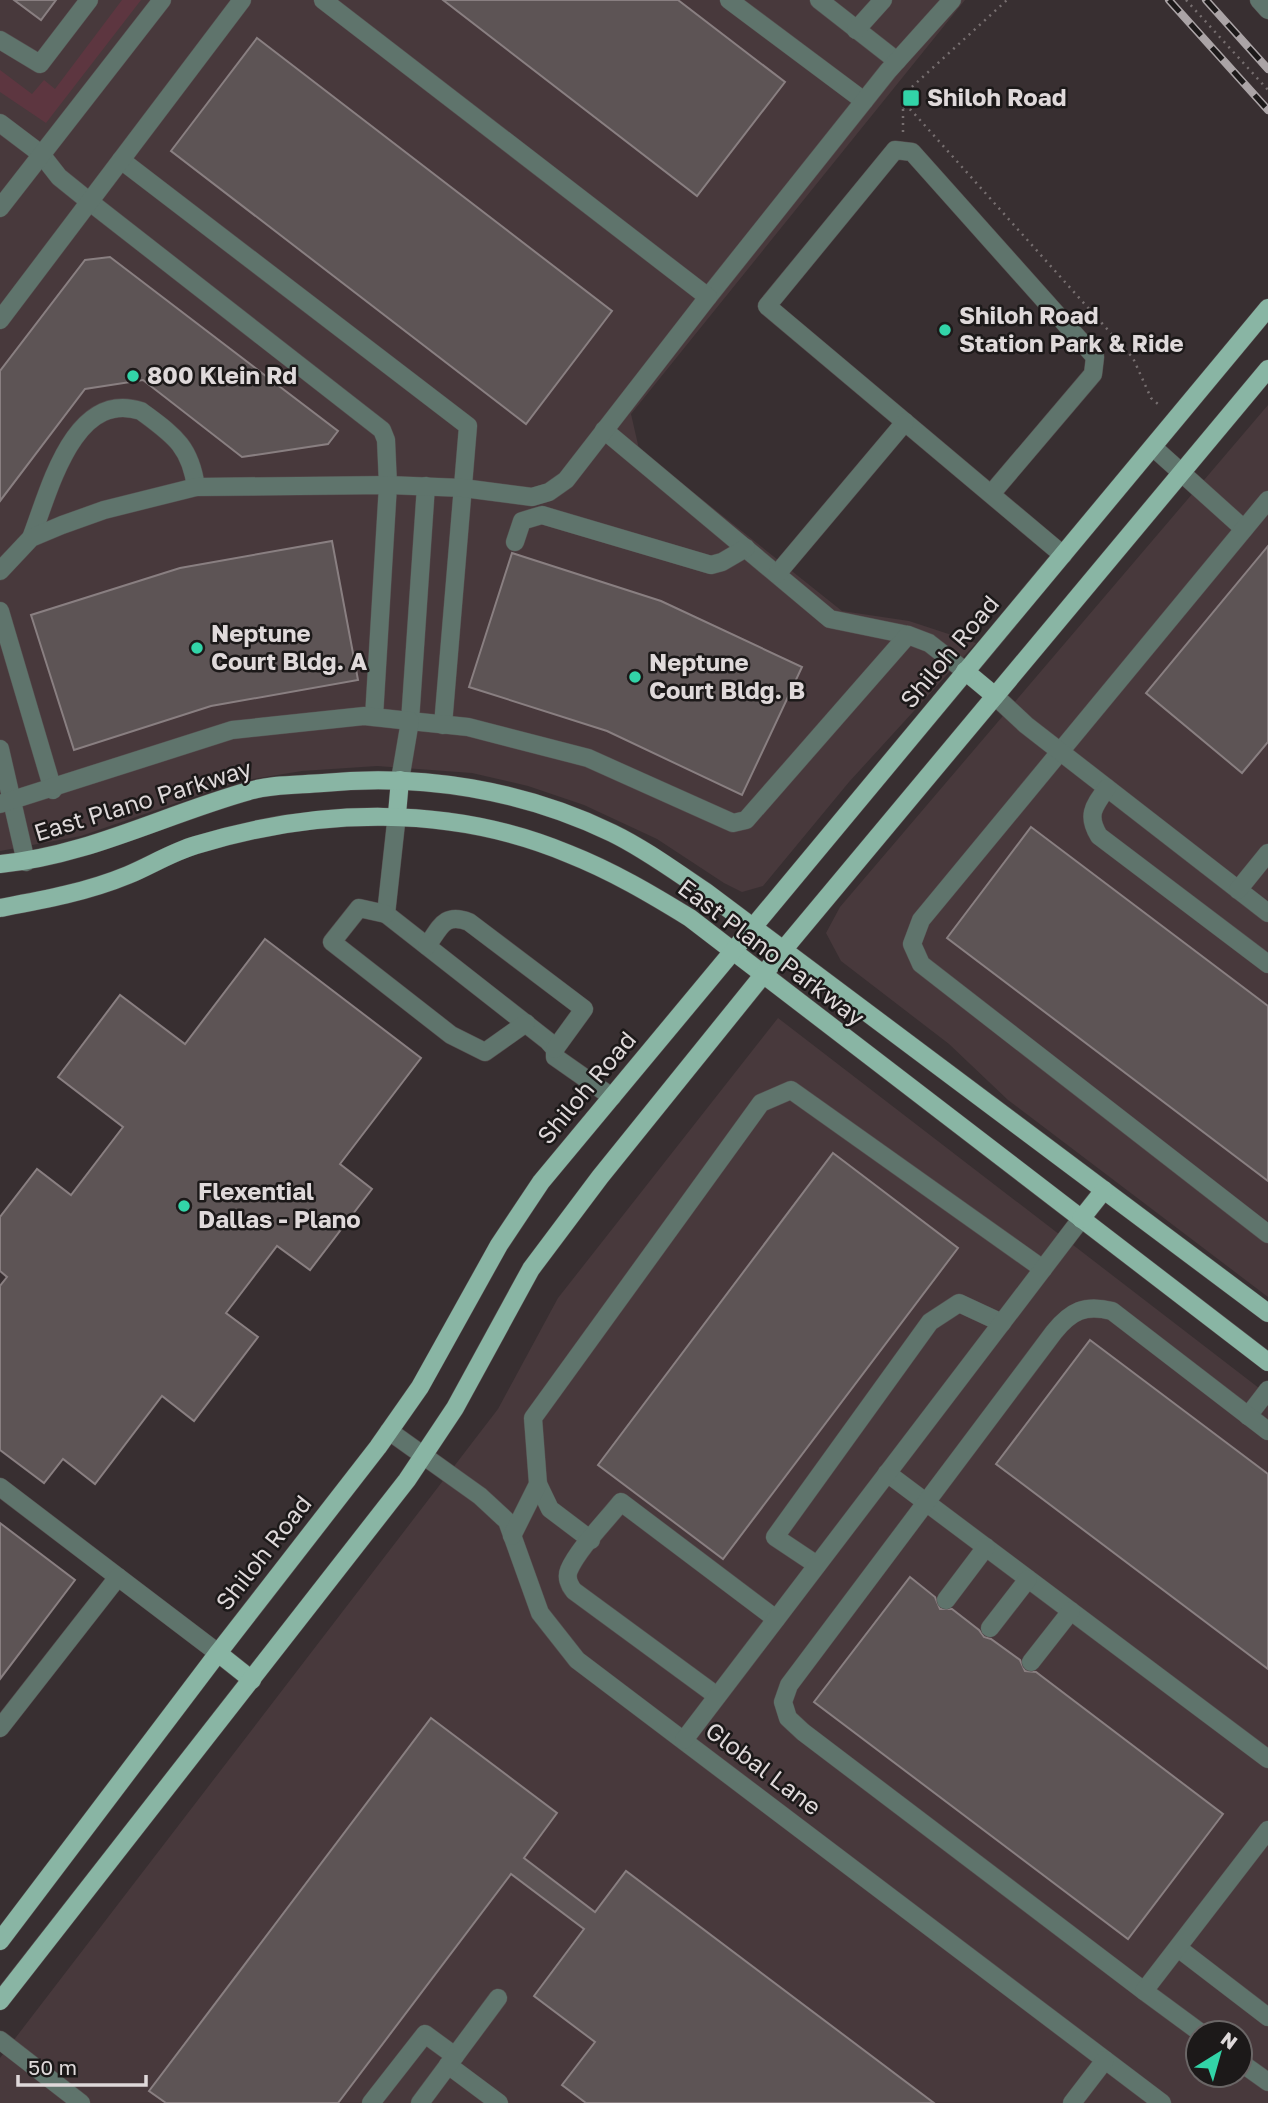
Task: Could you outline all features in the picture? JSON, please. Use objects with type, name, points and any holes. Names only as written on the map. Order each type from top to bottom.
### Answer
[{"type":"main road","name":"Shiloh Road","points":[[0,1941],[389,1431],[420,1387],[499,1245],[541,1182],[1268,308]]},
{"type":"main road","points":[[0,2001],[252,1680],[424,1454],[455,1408],[531,1269],[600,1177],[784,949],[1268,369]]},
{"type":"main road","points":[[965,671],[995,696]]},
{"type":"main road","name":"East Plano Parkway","points":[[0,864],[26,862],[99,843],[178,812],[253,789],[344,780],[400,780],[482,788],[587,821],[640,848],[755,928],[1268,1313]]},
{"type":"main road","points":[[397,814],[400,780]]},
{"type":"main road","name":"East Plano Parkway","points":[[0,908],[55,898],[126,876],[193,845],[263,828],[397,814],[485,827],[567,853],[629,881],[690,918],[1268,1363]]},
{"type":"main road","points":[[1081,1219],[1104,1190]]},
{"type":"main road","points":[[218,1653],[252,1680]]},
{"type":"street","points":[[0,40],[40,64],[89,0]]},
{"type":"street","points":[[0,208],[162,0]]},
{"type":"street","points":[[0,320],[242,0]]},
{"type":"street","points":[[323,0],[708,297]]},
{"type":"street","points":[[729,0],[864,102]]},
{"type":"street","points":[[819,0],[897,61]]},
{"type":"street","points":[[856,30],[883,0]]},
{"type":"street","points":[[32,538],[104,510],[196,487],[426,486],[463,488],[517,497],[549,492],[566,480],[864,102],[952,0]]},
{"type":"street","points":[[1259,0],[1268,10]]},
{"type":"street","points":[[0,123],[41,154],[60,177],[90,202],[375,423],[386,440],[388,485],[374,717]]},
{"type":"street","points":[[991,494],[1093,374],[1094,357],[912,152],[895,150],[767,306],[1063,555]]},
{"type":"street","points":[[121,160],[468,426],[443,725]]},
{"type":"street","points":[[0,571],[32,538],[66,450],[90,419],[99,413],[133,408],[152,418],[186,449],[193,466],[196,487]]},
{"type":"street","points":[[777,574],[905,422]]},
{"type":"street","points":[[604,430],[830,619],[908,635],[929,643],[965,671]]},
{"type":"street","points":[[1154,447],[1244,529]]},
{"type":"street","points":[[400,780],[410,721],[426,486]]},
{"type":"street","points":[[1268,500],[921,920],[912,944],[921,964],[1268,1234]]},
{"type":"street","points":[[515,542],[523,521],[542,515],[710,565],[722,562],[746,548]]},
{"type":"street","points":[[0,611],[53,790]]},
{"type":"street","points":[[7,803],[232,730],[374,717],[467,727],[588,758],[733,823],[746,820],[908,635]]},
{"type":"street","points":[[995,696],[1060,751],[1268,913]]},
{"type":"street","points":[[0,749],[7,803],[26,862]]},
{"type":"street","points":[[1107,788],[1091,809],[1092,824],[1099,836],[1268,964]]},
{"type":"street","points":[[386,914],[397,814]]},
{"type":"street","points":[[1238,890],[1268,853]]},
{"type":"street","points":[[526,1023],[485,1052],[452,1035],[332,943],[359,908],[386,914],[526,1023],[555,1049]]},
{"type":"street","points":[[426,946],[446,920],[456,917],[469,922],[584,1009],[555,1049],[555,1057],[612,1097]]},
{"type":"street","points":[[591,1540],[550,1509],[537,1484],[533,1418],[761,1102],[791,1090],[1043,1269]]},
{"type":"street","points":[[684,1740],[1081,1219]]},
{"type":"street","points":[[817,1565],[775,1537],[930,1322],[958,1303],[1002,1323]]},
{"type":"street","points":[[1184,2020],[788,1718],[783,1702],[789,1685],[1054,1332],[1066,1317],[1080,1309],[1095,1306],[1112,1311],[1268,1431]]},
{"type":"street","points":[[1248,1416],[1268,1390]]},
{"type":"street","name":"Global Lane","points":[[389,1431],[480,1496],[507,1521],[540,1613],[577,1660],[1162,2103]]},
{"type":"street","points":[[887,1473],[1268,1759]]},
{"type":"street","points":[[512,1536],[537,1484]]},
{"type":"street","points":[[0,1487],[218,1653]]},
{"type":"street","points":[[717,1696],[574,1591],[568,1580],[569,1569],[591,1540],[621,1502],[776,1619]]},
{"type":"street","points":[[946,1600],[986,1547]]},
{"type":"street","points":[[0,1728],[118,1577]]},
{"type":"street","points":[[990,1628],[1028,1579]]},
{"type":"street","points":[[1031,1662],[1071,1611]]},
{"type":"street","points":[[1144,1991],[1268,1830]]},
{"type":"street","points":[[1178,1948],[1268,2017]]},
{"type":"street","points":[[420,2103],[498,1998]]},
{"type":"street","points":[[371,2103],[425,2034],[499,2103]]},
{"type":"street","points":[[0,2040],[81,2103]]},
{"type":"street","points":[[1072,2103],[1105,2060]]},
{"type":"path","points":[[903,135],[903,95],[1007,0]]},
{"type":"path","points":[[1186,0],[1268,90]]},
{"type":"path","points":[[903,107],[911,110],[1133,358],[1151,398],[1158,404]]},
{"type":"shaded area","points":[[0,0],[965,0],[631,414],[639,449],[842,611],[909,621],[976,643],[849,782],[763,886],[742,892],[657,839],[584,805],[528,786],[472,773],[377,766],[302,771],[240,781],[81,836],[0,851]]},
{"type":"shaded area","points":[[122,0],[141,0],[46,123],[0,92],[0,70],[32,94],[44,80],[55,89]]},
{"type":"shaded area","points":[[1268,405],[1268,1297],[1008,1100],[949,1044],[841,961],[826,933],[840,907]]},
{"type":"shaded area","points":[[778,1018],[1268,1395],[1268,2103],[0,2103],[0,2058],[498,1409],[558,1298]]},
{"type":"building","points":[[14,0],[56,0],[41,20]]},
{"type":"building","points":[[443,0],[678,0],[785,82],[697,196]]},
{"type":"building","points":[[257,38],[612,311],[526,424],[171,151]]},
{"type":"building","name":"800 Klein Rd","points":[[110,257],[338,431],[328,444],[242,457],[143,380],[85,389],[0,501],[0,371],[85,260]]},
{"type":"building","name":"Neptune Court Bldg. A","points":[[332,541],[358,680],[211,706],[74,750],[31,615],[180,568]]},
{"type":"building","points":[[1268,546],[1268,742],[1242,773],[1146,693]]},
{"type":"building","name":"Neptune Court Bldg. B","points":[[512,553],[661,601],[802,667],[742,795],[607,731],[469,687]]},
{"type":"building","points":[[1031,827],[1268,1006],[1268,1181],[947,938]]},
{"type":"building","name":"Flexential Dallas - Plano","points":[[265,939],[421,1058],[340,1164],[372,1189],[310,1270],[277,1246],[226,1313],[258,1337],[194,1421],[162,1396],[95,1484],[63,1459],[44,1483],[0,1450],[0,1286],[7,1277],[0,1271],[0,1217],[37,1169],[71,1195],[123,1127],[58,1077],[120,995],[185,1044]]},
{"type":"building","points":[[833,1153],[958,1248],[723,1559],[598,1465]]},
{"type":"building","points":[[1090,1340],[1268,1474],[1268,1669],[996,1464]]},
{"type":"building","points":[[0,1523],[75,1580],[0,1679]]},
{"type":"building","points":[[910,1577],[935,1597],[940,1609],[952,1609],[984,1637],[1020,1660],[1025,1671],[1036,1672],[1223,1814],[1128,1939],[814,1702]]},
{"type":"building","points":[[431,1718],[557,1813],[524,1858],[595,1912],[626,1871],[934,2103],[586,2103],[562,2085],[595,2042],[534,1996],[584,1929],[511,1874],[338,2103],[166,2103],[149,2091]]},
{"type":"railway","points":[[1169,0],[1268,110]]},
{"type":"railway","points":[[1206,0],[1268,69]]},
{"type":"place","name":"Shiloh Road","points":[[911,98]]},
{"type":"place","name":"Shiloh Road Station Park & Ride","points":[[945,330]]},
{"type":"place","name":"800 Klein Rd","points":[[133,376]]},
{"type":"place","name":"Neptune Court Bldg. A","points":[[197,648]]},
{"type":"place","name":"Neptune Court Bldg. B","points":[[635,677]]},
{"type":"place","name":"Flexential Dallas - Plano","points":[[184,1206]]}]
